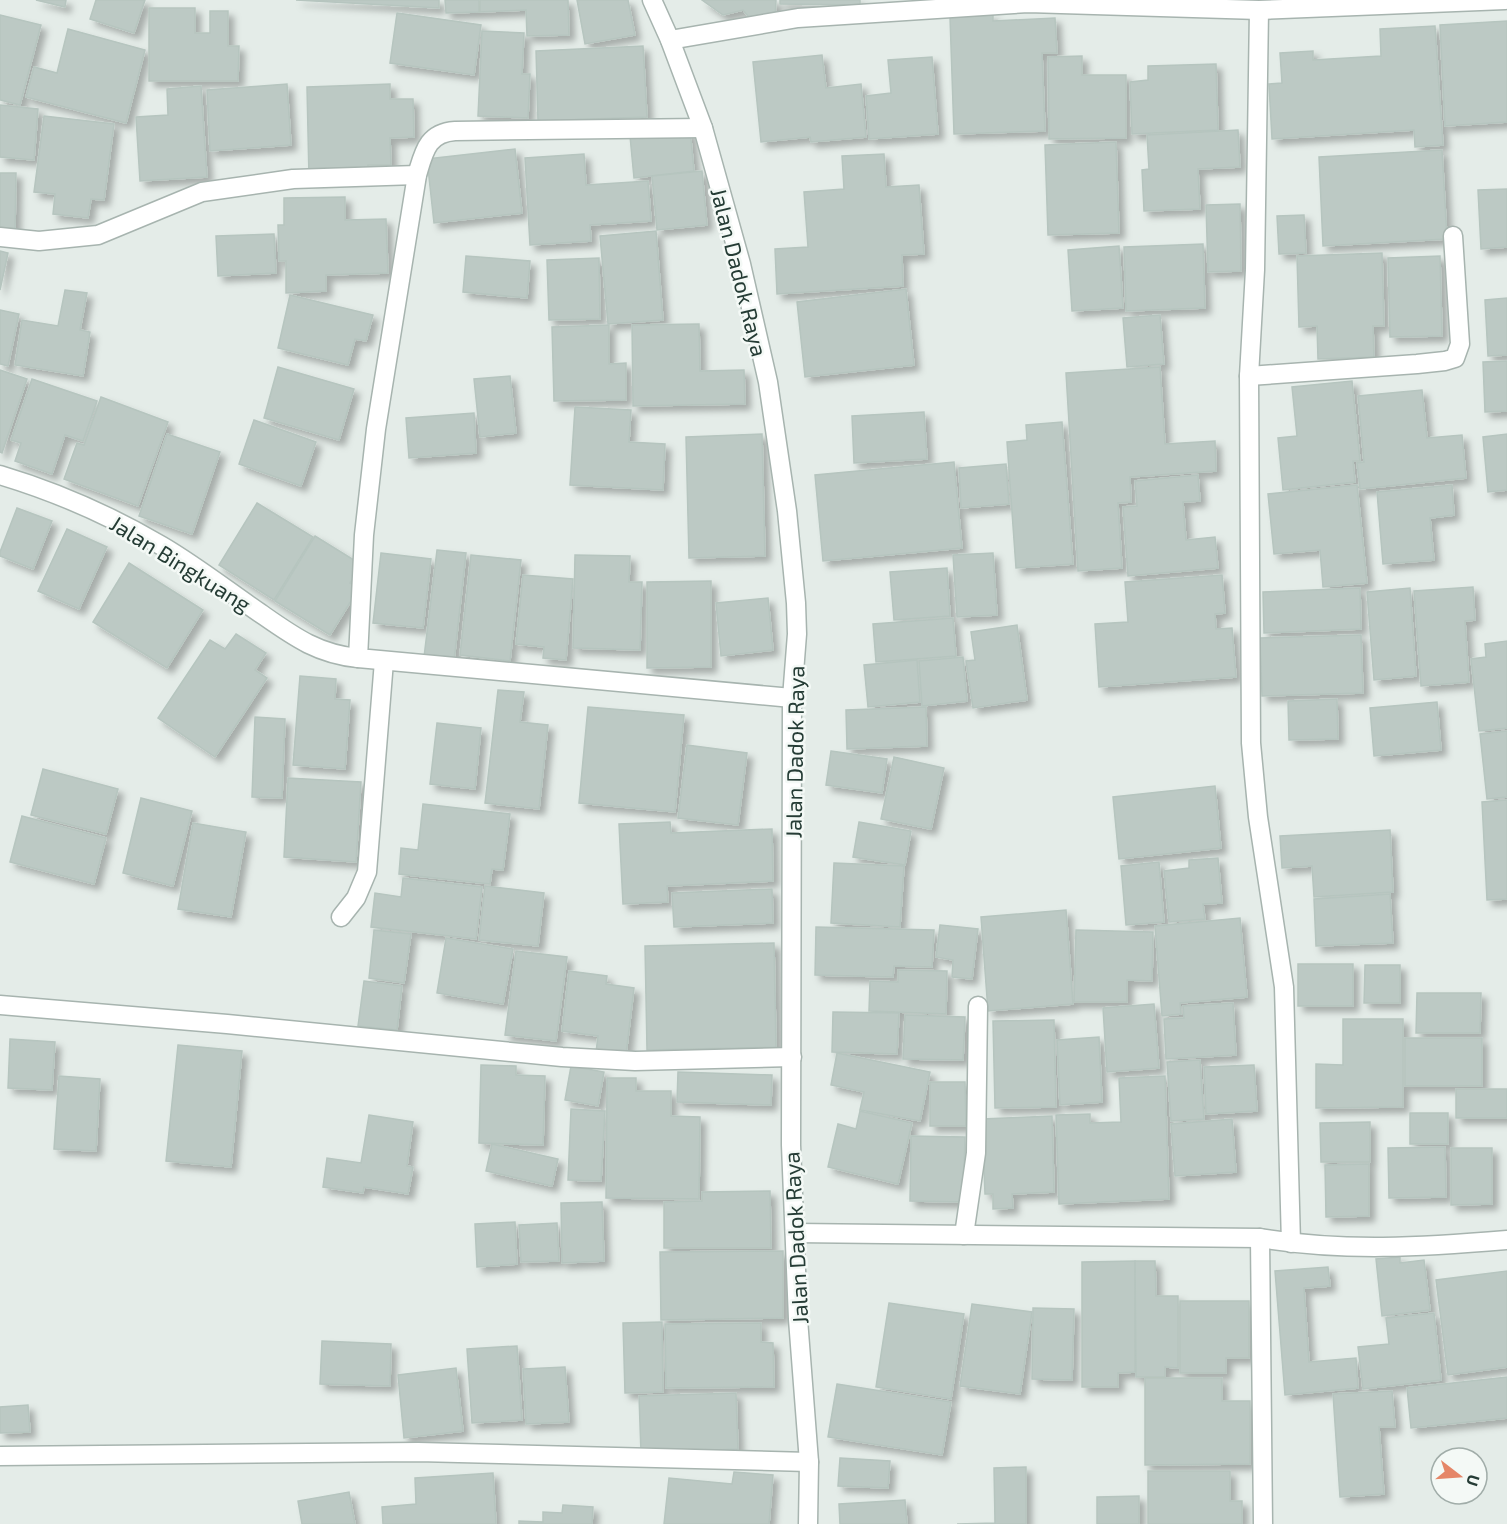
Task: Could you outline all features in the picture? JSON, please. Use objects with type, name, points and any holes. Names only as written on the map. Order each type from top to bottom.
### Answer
[{"type":"street","name":"Jalan Dadok Raya","points":[[652,0],[670,40],[703,128],[741,264],[768,382],[787,511],[797,634],[792,698],[791,1145],[798,1319],[809,1462],[808,1524]]},
{"type":"street","points":[[670,40],[798,18],[1028,3],[1225,4],[1259,10],[1505,0]]},
{"type":"street","points":[[1259,10],[1255,270],[1249,376],[1251,743],[1258,817],[1284,987],[1291,1243]]},
{"type":"street","points":[[358,658],[364,535],[376,429],[417,175],[426,145],[445,132],[703,128]]},
{"type":"street","points":[[0,237],[39,241],[98,235],[202,192],[293,179],[417,175]]},
{"type":"street","points":[[1249,376],[1417,364],[1455,358],[1460,344],[1453,236]]},
{"type":"street","name":"Jalan Bingkuang","points":[[0,475],[37,486],[94,509],[164,547],[303,643],[339,656],[792,698]]},
{"type":"street","points":[[341,917],[356,898],[367,872],[384,661]]},
{"type":"street","points":[[0,1005],[227,1024],[562,1057],[634,1061],[792,1057]]},
{"type":"street","points":[[964,1235],[976,1153],[978,1006]]},
{"type":"street","points":[[795,1233],[1260,1238],[1291,1243],[1426,1247],[1507,1240]]},
{"type":"street","points":[[1260,1238],[1263,1524]]},
{"type":"street","points":[[0,1456],[418,1452],[809,1462]]},
{"type":"building","points":[[36,0],[66,0],[65,7]]},
{"type":"building","points":[[96,0],[145,0],[134,33],[90,19]]},
{"type":"building","points":[[296,0],[439,0],[439,8]]},
{"type":"building","points":[[445,0],[479,0],[479,12],[446,13]]},
{"type":"building","points":[[480,0],[568,0],[569,35],[527,36],[526,10],[480,12]]},
{"type":"building","points":[[577,0],[628,0],[635,35],[585,44]]},
{"type":"building","points":[[702,0],[776,0],[775,18],[753,22],[743,10],[723,15]]},
{"type":"building","points":[[780,0],[860,0],[860,5],[780,4]]},
{"type":"building","points":[[149,8],[195,8],[195,33],[210,33],[210,11],[228,11],[228,46],[239,46],[238,81],[149,81]]},
{"type":"building","points":[[397,13],[481,25],[474,75],[390,63]]},
{"type":"building","points":[[0,15],[41,25],[20,105],[0,100]]},
{"type":"building","points":[[993,15],[993,21],[1055,18],[1057,53],[1042,53],[1045,131],[954,134],[950,17]]},
{"type":"building","points":[[1507,21],[1507,122],[1445,126],[1440,25]]},
{"type":"building","points":[[1435,26],[1443,145],[1415,147],[1414,130],[1272,139],[1269,84],[1282,83],[1280,53],[1313,51],[1313,60],[1381,56],[1380,29]]},
{"type":"building","points":[[68,29],[145,50],[126,123],[26,97],[34,67],[57,73]]},
{"type":"building","points":[[482,31],[524,33],[522,74],[530,74],[528,118],[478,116]]},
{"type":"building","points":[[643,46],[647,117],[538,121],[536,51]]},
{"type":"building","points":[[822,55],[826,88],[861,84],[866,137],[811,142],[810,137],[761,142],[753,62]]},
{"type":"building","points":[[1082,56],[1082,75],[1126,75],[1126,138],[1049,139],[1048,57]]},
{"type":"building","points":[[932,57],[938,134],[869,139],[866,96],[891,93],[888,60]]},
{"type":"building","points":[[1216,64],[1218,130],[1132,134],[1130,82],[1148,80],[1148,66]]},
{"type":"building","points":[[287,84],[291,145],[210,151],[207,90]]},
{"type":"building","points":[[390,84],[390,99],[413,99],[414,137],[390,138],[391,165],[368,165],[367,176],[309,178],[307,87]]},
{"type":"building","points":[[201,86],[207,177],[140,181],[136,117],[168,115],[167,89]]},
{"type":"building","points":[[0,105],[38,109],[34,160],[0,157]]},
{"type":"building","points":[[44,116],[114,124],[104,200],[91,199],[88,218],[53,214],[55,194],[34,192]]},
{"type":"building","points":[[690,130],[694,171],[634,178],[630,136]]},
{"type":"building","points":[[1238,130],[1240,167],[1198,169],[1200,209],[1144,211],[1142,170],[1149,169],[1147,135]]},
{"type":"building","points":[[1116,142],[1119,233],[1048,235],[1045,145]]},
{"type":"building","points":[[515,149],[522,213],[434,223],[427,159]]},
{"type":"building","points":[[1442,150],[1447,239],[1323,246],[1319,157]]},
{"type":"building","points":[[584,154],[586,185],[648,181],[651,221],[590,225],[591,241],[530,245],[525,158]]},
{"type":"building","points":[[884,154],[886,187],[919,185],[924,254],[902,255],[903,286],[777,294],[775,249],[808,247],[804,192],[844,189],[842,156]]},
{"type":"building","points":[[702,171],[707,225],[657,230],[652,176]]},
{"type":"building","points":[[0,173],[16,173],[15,230],[0,230]]},
{"type":"building","points":[[1507,189],[1507,247],[1481,249],[1478,190]]},
{"type":"building","points":[[345,197],[345,220],[386,219],[388,273],[326,275],[326,291],[286,293],[286,261],[279,261],[278,225],[284,225],[284,198]]},
{"type":"building","points":[[1240,204],[1241,271],[1208,272],[1206,205]]},
{"type":"building","points":[[1304,215],[1306,253],[1279,254],[1277,216]]},
{"type":"building","points":[[656,231],[663,320],[608,324],[600,236]]},
{"type":"building","points":[[274,234],[276,273],[218,276],[216,236]]},
{"type":"building","points":[[1203,244],[1205,308],[1126,311],[1124,247]]},
{"type":"building","points":[[1119,246],[1123,308],[1072,311],[1068,250]]},
{"type":"building","points":[[0,251],[8,253],[0,290]]},
{"type":"building","points":[[1382,253],[1384,326],[1373,326],[1374,357],[1318,359],[1317,326],[1299,327],[1297,256]]},
{"type":"building","points":[[466,256],[530,261],[527,298],[463,292]]},
{"type":"building","points":[[1440,256],[1442,336],[1390,337],[1388,258]]},
{"type":"building","points":[[599,258],[600,319],[549,320],[547,260]]},
{"type":"building","points":[[906,289],[914,365],[805,377],[797,302]]},
{"type":"building","points":[[65,290],[87,293],[80,330],[90,332],[83,376],[15,365],[22,320],[58,326]]},
{"type":"building","points":[[290,295],[373,315],[366,341],[355,339],[348,365],[278,348]]},
{"type":"building","points":[[1507,298],[1507,355],[1488,356],[1485,300]]},
{"type":"building","points":[[0,310],[19,314],[8,366],[0,364]]},
{"type":"building","points":[[1160,315],[1164,364],[1127,367],[1123,318]]},
{"type":"building","points":[[699,324],[700,371],[744,370],[745,404],[633,406],[632,325]]},
{"type":"building","points":[[609,325],[609,364],[626,363],[626,400],[554,401],[552,327]]},
{"type":"building","points":[[1507,361],[1507,411],[1485,412],[1483,362]]},
{"type":"building","points":[[278,367],[354,389],[339,440],[264,418]]},
{"type":"building","points":[[1160,367],[1165,444],[1215,441],[1216,471],[1130,477],[1131,502],[1118,503],[1122,568],[1078,571],[1066,373]]},
{"type":"building","points":[[0,370],[27,379],[2,453],[0,452]]},
{"type":"building","points":[[510,376],[516,433],[480,437],[474,379]]},
{"type":"building","points":[[32,379],[97,401],[83,441],[65,435],[52,474],[15,461],[21,443],[11,440]]},
{"type":"building","points":[[1352,381],[1360,461],[1353,461],[1355,482],[1283,490],[1278,438],[1297,436],[1292,387]]},
{"type":"building","points":[[1422,390],[1427,438],[1462,435],[1466,478],[1360,489],[1357,463],[1364,462],[1358,396]]},
{"type":"building","points":[[101,397],[168,422],[138,506],[64,479],[77,443],[84,445]]},
{"type":"building","points":[[575,407],[631,410],[629,442],[665,444],[663,490],[570,485]]},
{"type":"building","points":[[924,412],[927,459],[854,463],[852,416]]},
{"type":"building","points":[[474,413],[476,453],[409,458],[406,418]]},
{"type":"building","points":[[254,420],[316,442],[301,486],[239,464]]},
{"type":"building","points":[[1062,422],[1073,564],[1016,568],[1007,442],[1027,440],[1026,425]]},
{"type":"building","points":[[167,434],[220,452],[192,534],[139,516]]},
{"type":"building","points":[[762,434],[765,556],[689,558],[686,437]]},
{"type":"building","points":[[1507,434],[1507,490],[1488,492],[1483,437]]},
{"type":"building","points":[[954,462],[962,548],[823,561],[815,475]]},
{"type":"building","points":[[1006,464],[1009,504],[961,508],[959,468]]},
{"type":"building","points":[[1198,475],[1200,501],[1183,502],[1186,540],[1215,537],[1218,568],[1128,576],[1123,507],[1137,506],[1135,481]]},
{"type":"building","points":[[1357,485],[1367,583],[1323,587],[1320,550],[1274,554],[1268,494]]},
{"type":"building","points":[[1452,485],[1454,515],[1430,518],[1434,560],[1383,564],[1377,492]]},
{"type":"building","points":[[257,503],[313,537],[274,600],[219,565]]},
{"type":"building","points":[[17,508],[52,521],[33,569],[0,556]]},
{"type":"building","points":[[67,529],[107,547],[79,609],[38,591]]},
{"type":"building","points":[[315,536],[362,565],[350,583],[359,588],[330,635],[275,601]]},
{"type":"building","points":[[437,550],[466,553],[454,661],[424,657]]},
{"type":"building","points":[[381,553],[431,559],[423,628],[373,623]]},
{"type":"building","points":[[993,553],[997,615],[957,617],[953,555]]},
{"type":"building","points":[[471,555],[521,560],[510,661],[460,655]]},
{"type":"building","points":[[575,555],[630,556],[629,582],[642,582],[640,650],[573,648]]},
{"type":"building","points":[[129,563],[203,610],[167,668],[93,622]]},
{"type":"building","points":[[947,568],[950,616],[894,620],[890,572]]},
{"type":"building","points":[[523,575],[573,579],[566,660],[543,658],[544,647],[516,644]]},
{"type":"building","points":[[1222,575],[1225,613],[1215,614],[1216,629],[1232,628],[1236,677],[1099,687],[1095,624],[1128,622],[1125,582]]},
{"type":"building","points":[[711,581],[711,667],[647,668],[647,582]]},
{"type":"building","points":[[1473,587],[1475,620],[1465,621],[1469,682],[1421,686],[1414,591]]},
{"type":"building","points":[[1360,588],[1361,629],[1264,633],[1263,592]]},
{"type":"building","points":[[1410,588],[1416,676],[1374,680],[1367,592]]},
{"type":"building","points":[[768,598],[773,650],[721,656],[716,603]]},
{"type":"building","points":[[953,618],[956,656],[876,662],[873,624]]},
{"type":"building","points":[[1017,625],[1027,700],[973,708],[966,661],[975,660],[971,632]]},
{"type":"building","points":[[236,634],[266,653],[255,670],[267,678],[215,757],[158,718],[210,640],[225,649]]},
{"type":"building","points":[[1361,635],[1363,693],[1262,696],[1260,638]]},
{"type":"building","points":[[1507,641],[1507,728],[1479,731],[1471,659],[1486,657],[1485,644]]},
{"type":"building","points":[[963,657],[967,701],[922,706],[919,661]]},
{"type":"building","points":[[917,660],[920,702],[868,707],[864,665]]},
{"type":"building","points":[[300,676],[336,679],[335,699],[350,700],[345,769],[293,765]]},
{"type":"building","points":[[498,690],[524,692],[520,722],[548,725],[539,809],[485,803]]},
{"type":"building","points":[[1337,699],[1338,739],[1289,740],[1288,701]]},
{"type":"building","points":[[1437,702],[1441,750],[1374,756],[1370,708]]},
{"type":"building","points":[[588,707],[684,715],[675,812],[579,803]]},
{"type":"building","points":[[926,707],[927,746],[847,749],[846,710]]},
{"type":"building","points":[[255,717],[285,719],[282,798],[252,797]]},
{"type":"building","points":[[437,723],[481,728],[475,789],[430,784]]},
{"type":"building","points":[[1507,731],[1507,797],[1487,799],[1480,734]]},
{"type":"building","points":[[687,745],[747,753],[738,825],[678,818]]},
{"type":"building","points":[[831,751],[887,759],[882,793],[826,785]]},
{"type":"building","points":[[894,757],[944,768],[931,829],[881,819]]},
{"type":"building","points":[[43,769],[118,789],[106,834],[31,815]]},
{"type":"building","points":[[288,778],[361,782],[356,862],[284,857]]},
{"type":"building","points":[[1215,786],[1221,848],[1119,859],[1113,797]]},
{"type":"building","points":[[141,798],[192,811],[173,886],[123,873]]},
{"type":"building","points":[[1507,800],[1507,899],[1487,900],[1482,802]]},
{"type":"building","points":[[423,804],[510,814],[503,870],[492,869],[490,884],[399,874],[401,848],[418,850]]},
{"type":"building","points":[[22,816],[106,838],[94,884],[10,862]]},
{"type":"building","points":[[670,822],[671,833],[772,829],[773,881],[667,886],[668,902],[623,904],[619,824]]},
{"type":"building","points":[[859,822],[911,831],[905,865],[853,857]]},
{"type":"building","points":[[193,823],[246,832],[231,917],[178,909]]},
{"type":"building","points":[[1390,830],[1393,892],[1314,897],[1312,866],[1282,868],[1280,836]]},
{"type":"building","points":[[1218,858],[1222,903],[1203,904],[1205,919],[1169,922],[1164,871],[1189,868],[1189,860]]},
{"type":"building","points":[[1159,862],[1164,922],[1126,925],[1121,866]]},
{"type":"building","points":[[834,863],[904,866],[900,927],[831,923]]},
{"type":"building","points":[[403,878],[482,887],[476,939],[371,927],[375,893],[401,897]]},
{"type":"building","points":[[485,886],[544,893],[538,946],[479,940]]},
{"type":"building","points":[[772,889],[773,923],[674,927],[672,893]]},
{"type":"building","points":[[1390,894],[1393,943],[1316,946],[1314,899]]},
{"type":"building","points":[[1066,910],[1073,1004],[988,1011],[981,917]]},
{"type":"building","points":[[1240,918],[1247,997],[1180,1003],[1181,1014],[1162,1016],[1155,926]]},
{"type":"building","points":[[940,925],[978,929],[972,979],[952,977],[953,960],[936,957]]},
{"type":"building","points":[[816,927],[934,930],[932,967],[894,966],[893,977],[815,975]]},
{"type":"building","points":[[374,930],[411,934],[404,983],[369,978]]},
{"type":"building","points":[[1076,930],[1153,932],[1152,981],[1127,980],[1127,1002],[1074,1002]]},
{"type":"building","points":[[446,938],[513,949],[503,1004],[437,993]]},
{"type":"building","points":[[774,943],[776,1047],[647,1050],[645,946]]},
{"type":"building","points":[[516,951],[567,957],[556,1041],[505,1035]]},
{"type":"building","points":[[1298,964],[1353,964],[1353,1006],[1298,1006]]},
{"type":"building","points":[[1365,965],[1400,965],[1400,1003],[1364,1003]]},
{"type":"building","points":[[898,970],[947,971],[946,1014],[869,1011],[870,981],[898,982]]},
{"type":"building","points":[[569,971],[607,976],[606,984],[634,988],[626,1055],[596,1052],[598,1036],[562,1031]]},
{"type":"building","points":[[364,981],[402,986],[397,1030],[358,1026]]},
{"type":"building","points":[[1417,993],[1481,993],[1480,1033],[1416,1033]]},
{"type":"building","points":[[1233,1003],[1236,1055],[1166,1059],[1164,1019],[1184,1018],[1183,1006]]},
{"type":"building","points":[[1154,1004],[1159,1068],[1107,1072],[1103,1008]]},
{"type":"building","points":[[833,1012],[899,1013],[897,1054],[832,1052]]},
{"type":"building","points":[[905,1015],[965,1017],[963,1060],[903,1059]]},
{"type":"building","points":[[1343,1019],[1403,1019],[1403,1107],[1316,1108],[1316,1064],[1343,1065]]},
{"type":"building","points":[[1054,1020],[1056,1107],[995,1108],[993,1021]]},
{"type":"building","points":[[1099,1037],[1102,1102],[1060,1105],[1057,1040]]},
{"type":"building","points":[[1405,1038],[1482,1038],[1482,1086],[1405,1086]]},
{"type":"building","points":[[10,1039],[55,1042],[52,1090],[8,1088]]},
{"type":"building","points":[[178,1045],[242,1051],[231,1167],[166,1161]]},
{"type":"building","points":[[837,1053],[930,1072],[920,1121],[860,1110],[864,1092],[831,1085]]},
{"type":"building","points":[[1200,1060],[1204,1119],[1171,1121],[1167,1062]]},
{"type":"building","points":[[481,1065],[516,1066],[516,1075],[545,1076],[543,1145],[479,1143]]},
{"type":"building","points":[[1254,1065],[1257,1111],[1206,1114],[1204,1067]]},
{"type":"building","points":[[571,1066],[604,1072],[598,1106],[565,1100]]},
{"type":"building","points":[[678,1072],[772,1075],[771,1105],[677,1102]]},
{"type":"building","points":[[59,1076],[100,1079],[96,1151],[54,1149]]},
{"type":"building","points":[[1165,1076],[1169,1199],[1059,1204],[1056,1115],[1090,1114],[1090,1123],[1121,1122],[1119,1078]]},
{"type":"building","points":[[607,1078],[636,1078],[636,1091],[671,1091],[671,1116],[700,1117],[699,1199],[606,1198]]},
{"type":"building","points":[[930,1082],[965,1082],[966,1126],[930,1126]]},
{"type":"building","points":[[1456,1089],[1507,1089],[1507,1118],[1456,1118]]},
{"type":"building","points":[[571,1109],[605,1111],[601,1181],[568,1180]]},
{"type":"building","points":[[860,1111],[912,1123],[898,1184],[828,1167],[838,1124],[856,1129]]},
{"type":"building","points":[[1410,1113],[1448,1113],[1448,1144],[1410,1144]]},
{"type":"building","points":[[369,1115],[413,1122],[407,1166],[413,1167],[408,1194],[364,1187],[363,1193],[323,1187],[327,1158],[361,1163]]},
{"type":"building","points":[[1052,1116],[1054,1192],[1012,1194],[1013,1208],[993,1209],[993,1194],[985,1194],[982,1119]]},
{"type":"building","points":[[1232,1119],[1236,1172],[1175,1176],[1171,1124]]},
{"type":"building","points":[[1370,1122],[1370,1162],[1321,1162],[1320,1123]]},
{"type":"building","points":[[911,1136],[965,1137],[963,1202],[910,1201]]},
{"type":"building","points":[[492,1144],[558,1159],[552,1186],[486,1171]]},
{"type":"building","points":[[1445,1147],[1446,1197],[1389,1198],[1388,1148]]},
{"type":"building","points":[[1451,1148],[1492,1148],[1492,1204],[1451,1205]]},
{"type":"building","points":[[1369,1164],[1369,1216],[1326,1217],[1325,1165]]},
{"type":"building","points":[[770,1191],[771,1248],[664,1248],[664,1202],[702,1201],[702,1192]]},
{"type":"building","points":[[602,1202],[604,1261],[562,1263],[561,1203]]},
{"type":"building","points":[[515,1222],[517,1264],[477,1267],[475,1224]]},
{"type":"building","points":[[557,1223],[559,1261],[521,1262],[519,1225]]},
{"type":"building","points":[[783,1251],[783,1318],[661,1320],[660,1252]]},
{"type":"building","points":[[1400,1257],[1400,1263],[1424,1260],[1430,1310],[1382,1316],[1376,1259]]},
{"type":"building","points":[[1135,1261],[1135,1372],[1118,1373],[1118,1387],[1082,1387],[1082,1262]]},
{"type":"building","points":[[1135,1261],[1155,1261],[1156,1296],[1178,1296],[1178,1368],[1165,1367],[1165,1377],[1136,1377]]},
{"type":"building","points":[[1328,1267],[1330,1286],[1304,1288],[1309,1362],[1356,1358],[1358,1388],[1285,1395],[1275,1271]]},
{"type":"building","points":[[1507,1271],[1507,1367],[1448,1375],[1436,1280]]},
{"type":"building","points":[[1180,1301],[1249,1301],[1249,1358],[1226,1358],[1226,1373],[1180,1373]]},
{"type":"building","points":[[889,1303],[964,1314],[951,1399],[876,1387]]},
{"type":"building","points":[[972,1304],[1032,1312],[1020,1394],[960,1386]]},
{"type":"building","points":[[1033,1308],[1074,1309],[1072,1380],[1032,1379]]},
{"type":"building","points":[[1434,1313],[1441,1380],[1363,1389],[1358,1347],[1389,1344],[1386,1318]]},
{"type":"building","points":[[662,1322],[663,1392],[625,1393],[623,1323]]},
{"type":"building","points":[[761,1323],[761,1342],[773,1343],[774,1387],[666,1388],[665,1324]]},
{"type":"building","points":[[322,1341],[391,1344],[390,1386],[320,1384]]},
{"type":"building","points":[[517,1346],[522,1420],[472,1423],[467,1349]]},
{"type":"building","points":[[565,1367],[569,1422],[526,1424],[523,1369]]},
{"type":"building","points":[[456,1368],[463,1431],[404,1438],[398,1375]]},
{"type":"building","points":[[1507,1377],[1507,1418],[1411,1428],[1407,1388]]},
{"type":"building","points":[[1145,1378],[1222,1378],[1222,1401],[1250,1401],[1250,1464],[1145,1465]]},
{"type":"building","points":[[837,1384],[951,1402],[942,1455],[828,1437]]},
{"type":"building","points":[[1392,1391],[1395,1427],[1379,1427],[1384,1494],[1340,1497],[1333,1394]]},
{"type":"building","points":[[736,1393],[738,1449],[641,1453],[639,1396]]},
{"type":"building","points":[[28,1405],[30,1432],[0,1433],[0,1407]]},
{"type":"building","points":[[840,1458],[890,1461],[888,1488],[838,1486]]},
{"type":"building","points":[[1026,1467],[1026,1524],[957,1524],[995,1523],[994,1468]]},
{"type":"building","points":[[1148,1471],[1230,1471],[1230,1501],[1242,1501],[1242,1524],[1148,1524]]},
{"type":"building","points":[[734,1472],[773,1475],[769,1524],[664,1524],[669,1478],[732,1484]]},
{"type":"building","points":[[493,1473],[496,1524],[383,1524],[382,1507],[416,1504],[415,1478]]},
{"type":"building","points":[[349,1492],[355,1524],[302,1524],[298,1501]]},
{"type":"building","points":[[1139,1496],[1139,1524],[1097,1524],[1097,1497]]},
{"type":"building","points":[[905,1500],[907,1524],[840,1524],[839,1504]]},
{"type":"building","points":[[563,1505],[593,1507],[592,1524],[519,1524],[519,1521],[543,1522],[543,1512],[562,1513]]}]
